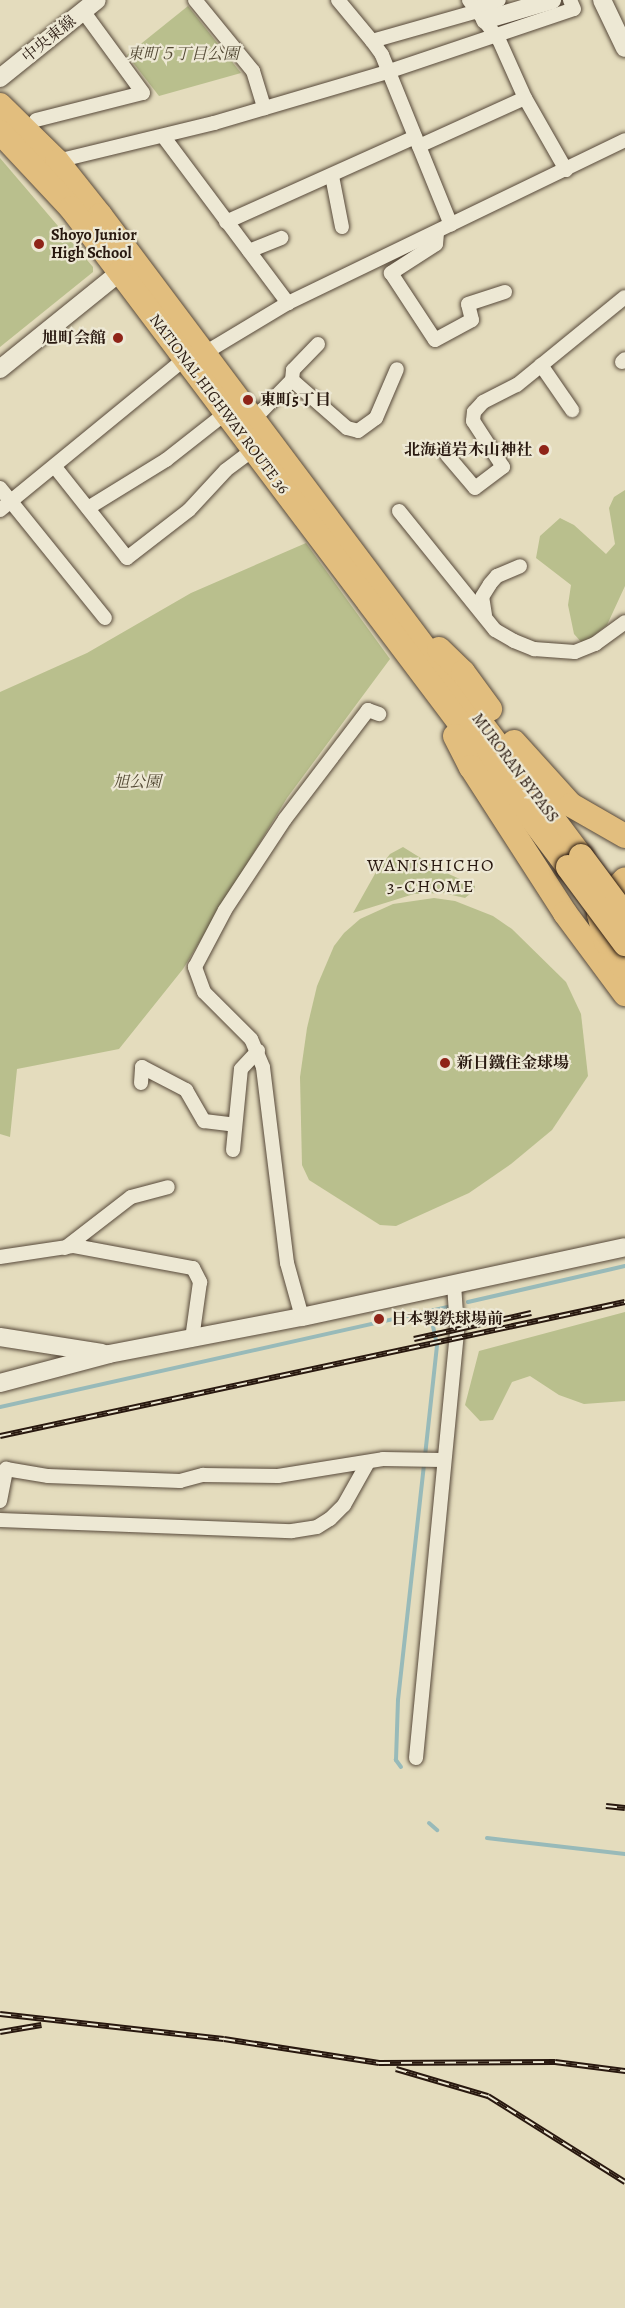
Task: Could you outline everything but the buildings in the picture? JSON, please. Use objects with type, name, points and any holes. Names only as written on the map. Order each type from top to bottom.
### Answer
[{"type":"highway","name":"NATIONAL HIGHWAY ROUTE 36","points":[[0,105],[57,161],[194,356],[226,413],[429,683]]},
{"type":"highway","name":"NATIONAL HIGHWAY ROUTE 36","points":[[0,132],[71,208],[120,272],[253,420],[404,622]]},
{"type":"highway","points":[[404,622],[463,672],[523,754],[558,792],[580,810],[625,836]]},
{"type":"highway","name":"MURORAN BYPASS","points":[[404,622],[574,862],[625,944]]},
{"type":"highway","points":[[429,683],[471,767],[548,882],[566,913],[625,994]]},
{"type":"highway","name":"MURORAN BYPASS","points":[[429,683],[574,862],[625,915]]},
{"type":"highway","points":[[625,879],[604,901],[599,914],[606,942],[625,970]]},
{"type":"street","points":[[195,0],[253,71],[264,108]]},
{"type":"street","points":[[338,0],[372,41],[389,71],[451,225]]},
{"type":"street","points":[[57,161],[163,136],[389,71],[483,15],[500,0]]},
{"type":"street","points":[[372,41],[552,0]]},
{"type":"street","points":[[483,15],[574,9],[570,0]]},
{"type":"street","points":[[602,0],[625,48]]},
{"type":"street","points":[[36,120],[143,93],[90,6]]},
{"type":"street","name":"中央東線","points":[[0,78],[90,6]]},
{"type":"street","points":[[483,15],[525,98],[566,170]]},
{"type":"street","points":[[226,222],[332,176],[525,98]]},
{"type":"street","points":[[163,136],[288,303]]},
{"type":"street","points":[[5,506],[194,356],[288,303],[437,233],[625,140]]},
{"type":"street","points":[[332,176],[342,227]]},
{"type":"street","points":[[437,233],[436,244],[391,273],[435,340],[472,320],[468,304],[505,292]]},
{"type":"street","points":[[249,251],[281,238]]},
{"type":"street","points":[[0,369],[120,272]]},
{"type":"street","points":[[447,455],[475,488],[503,467],[473,421],[474,412],[541,365],[625,297]]},
{"type":"street","points":[[253,420],[292,380],[293,370],[318,344]]},
{"type":"street","points":[[541,365],[572,410]]},
{"type":"street","points":[[292,380],[347,428],[358,431],[376,418],[397,369]]},
{"type":"street","points":[[88,508],[166,460],[226,413]]},
{"type":"street","points":[[55,467],[127,558],[189,510],[226,470],[253,450]]},
{"type":"street","points":[[0,488],[5,506],[105,618]]},
{"type":"street","points":[[399,511],[495,630],[514,641],[562,654],[595,644],[625,622]]},
{"type":"street","points":[[485,617],[482,597],[490,584],[497,576],[520,566]]},
{"type":"street","points":[[303,1317],[287,1263],[258,1051],[251,1039],[204,992],[197,979],[198,958],[285,819],[368,710],[379,714]]},
{"type":"street","points":[[233,1150],[241,1069],[258,1051]]},
{"type":"street","points":[[141,1083],[142,1067],[186,1090],[204,1121],[235,1125]]},
{"type":"street","points":[[65,1248],[131,1197],[168,1187]]},
{"type":"street","points":[[0,1383],[109,1354],[303,1317],[625,1247]]},
{"type":"street","points":[[0,1257],[65,1248],[193,1268],[200,1282],[192,1339]]},
{"type":"street","points":[[416,1758],[431,1459],[457,1329],[454,1284]]},
{"type":"street","points":[[0,1336],[109,1354]]},
{"type":"street","points":[[0,1501],[6,1469],[48,1476],[180,1481],[203,1475],[278,1476],[367,1464],[383,1459],[431,1459]]},
{"type":"street","points":[[0,1520],[292,1532],[316,1527],[330,1519],[344,1505],[367,1464]]},
{"type":"green space","name":"東町５丁目公園","points":[[188,6],[241,73],[159,96],[127,55]]},
{"type":"green space","name":"Shoyo Junior High School","points":[[0,158],[93,267],[93,272],[0,347]]},
{"type":"green space","points":[[625,490],[625,586],[607,625],[583,644],[574,634],[568,605],[571,585],[536,558],[540,536],[560,518],[574,525],[606,554],[615,544],[609,508],[614,497]]},
{"type":"green space","name":"旭公園","points":[[306,543],[390,659],[287,798],[183,969],[119,1049],[17,1069],[10,1137],[0,1134],[0,692],[87,653],[191,593]]},
{"type":"green space","points":[[403,847],[440,870],[475,886],[475,890],[465,898],[443,893],[414,894],[353,913],[376,872],[390,854]]},
{"type":"green space","name":"新日鐵住金球場","points":[[434,898],[455,901],[493,916],[512,929],[566,982],[581,1014],[588,1076],[552,1130],[511,1164],[469,1193],[396,1226],[380,1225],[309,1180],[302,1165],[300,1077],[307,1028],[317,986],[334,946],[344,933],[360,919],[393,904]]},
{"type":"green space","points":[[625,1312],[625,1401],[584,1404],[559,1395],[530,1376],[512,1382],[493,1420],[480,1421],[465,1405],[479,1351]]},
{"type":"waterway","points":[[468,1302],[625,1266]]},
{"type":"waterway","points":[[0,1407],[449,1307]]},
{"type":"waterway","points":[[425,1456],[437,1345],[430,1311]]},
{"type":"waterway","points":[[401,1767],[396,1760],[398,1700],[424,1463]]},
{"type":"waterway","points":[[429,1823],[437,1830]]},
{"type":"waterway","points":[[487,1838],[625,1854]]},
{"type":"railway","points":[[0,1436],[625,1302]]},
{"type":"railway","points":[[414,1339],[531,1313]]},
{"type":"railway","points":[[606,1806],[625,1808]]},
{"type":"railway","points":[[0,2014],[224,2039],[379,2063],[555,2062],[625,2071]]},
{"type":"railway","points":[[0,2032],[41,2025]]},
{"type":"railway","points":[[396,2069],[488,2096],[625,2182]]},
{"type":"place","name":"Shoyo Junior High School","points":[[39,244]]},
{"type":"place","name":"旭町会館","points":[[118,338]]},
{"type":"place","name":"東町5丁目","points":[[248,400]]},
{"type":"place","name":"北海道岩木山神社","points":[[544,450]]},
{"type":"place","name":"新日鐵住金球場","points":[[445,1063]]},
{"type":"place","name":"日本製鉄球場前","points":[[379,1319]]},
{"type":"district","name":"WANISHICHO 3-CHOME","points":[[431,876]]}]
